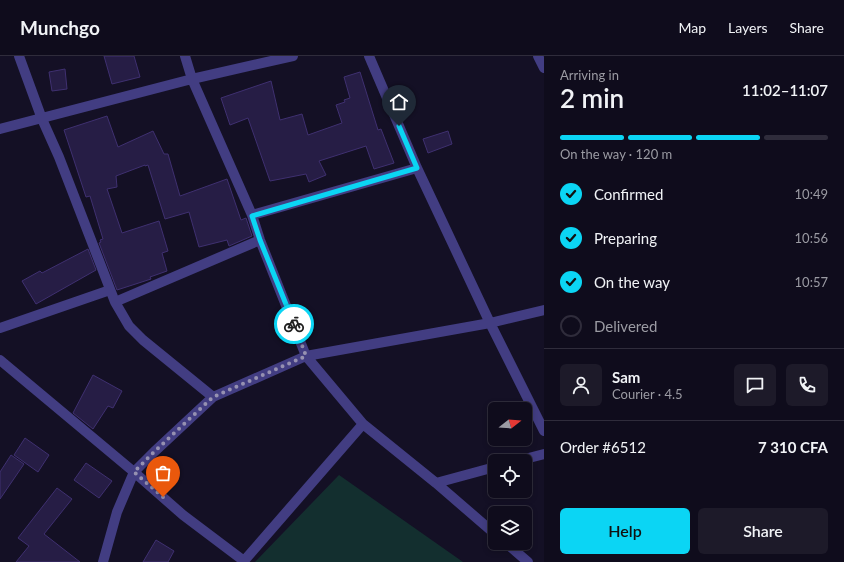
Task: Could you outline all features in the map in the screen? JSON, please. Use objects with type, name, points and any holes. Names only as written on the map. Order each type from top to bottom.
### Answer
[{"type":"street","points":[[19,56],[42,119],[59,158],[115,302],[129,326],[143,340],[213,397]]},
{"type":"street","points":[[184,56],[192,79],[252,216],[306,356],[363,424],[436,483],[488,528]]},
{"type":"street","points":[[0,129],[192,79],[293,56]]},
{"type":"street","points":[[368,56],[417,168],[490,323],[544,431]]},
{"type":"street","points":[[538,56],[544,68]]},
{"type":"street","points":[[252,216],[417,168]]},
{"type":"street","points":[[115,302],[260,240]]},
{"type":"street","points":[[0,328],[110,290]]},
{"type":"street","points":[[103,562],[117,512],[134,472],[213,397],[306,356],[490,323],[544,310]]},
{"type":"street","points":[[0,360],[183,515],[243,561],[363,424]]},
{"type":"street","points":[[532,457],[544,454]]},
{"type":"street","points":[[436,483],[488,469]]},
{"type":"street","points":[[514,550],[528,562]]},
{"type":"green space","points":[[339,475],[463,562],[255,562]]},
{"type":"building","points":[[104,56],[134,56],[140,77],[112,84]]},
{"type":"building","points":[[65,69],[67,89],[52,91],[49,72]]},
{"type":"building","points":[[360,72],[378,130],[381,129],[394,163],[374,169],[366,146],[319,161],[326,175],[309,182],[306,174],[270,181],[248,118],[230,125],[221,98],[271,81],[280,120],[302,114],[308,135],[342,123],[336,105],[345,102],[344,100],[350,98],[344,77]]},
{"type":"building","points":[[107,116],[118,147],[153,131],[164,154],[168,154],[180,196],[227,179],[241,220],[246,218],[252,236],[229,246],[227,240],[199,247],[189,212],[165,219],[148,165],[116,176],[117,187],[107,189],[122,233],[159,221],[168,251],[162,253],[167,271],[150,277],[151,279],[117,290],[99,243],[101,242],[100,240],[103,239],[90,196],[86,197],[64,130]]},
{"type":"building","points":[[448,131],[452,144],[428,153],[423,139]]},
{"type":"building","points":[[88,249],[96,270],[36,304],[22,281],[40,271],[42,273]]},
{"type":"building","points":[[93,375],[122,391],[113,408],[108,406],[93,429],[73,413]]},
{"type":"building","points":[[25,438],[49,455],[38,472],[14,455]]},
{"type":"building","points":[[11,455],[24,464],[0,499],[0,472]]},
{"type":"building","points":[[86,463],[112,481],[99,498],[74,480]]},
{"type":"building","points":[[57,488],[72,499],[44,534],[80,562],[16,562],[29,546],[18,538]]},
{"type":"building","points":[[156,540],[174,551],[168,562],[143,562]]},
{"type":"way so far","points":[[163,497],[134,472],[213,397],[306,356],[294,324]]},
{"type":"route","points":[[294,324],[260,240],[252,216],[417,168],[399,126]]}]
